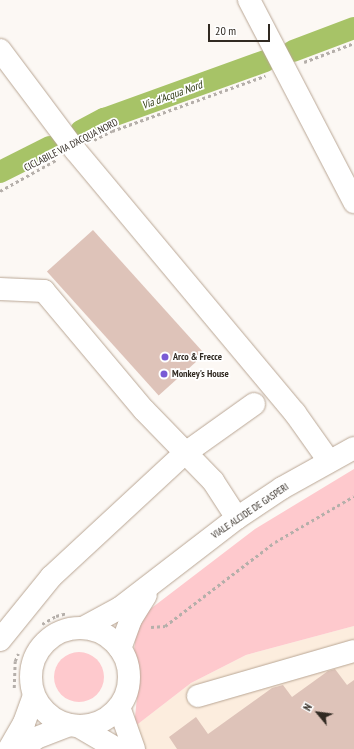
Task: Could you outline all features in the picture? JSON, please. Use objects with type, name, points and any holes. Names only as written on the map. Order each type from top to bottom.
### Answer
[{"type":"street","points":[[249,0],[354,202]]},
{"type":"street","points":[[0,50],[75,150],[295,413],[329,461]]},
{"type":"street","points":[[0,289],[44,291],[144,410],[184,454],[213,481],[237,518]]},
{"type":"street","points":[[0,640],[51,577],[184,454],[254,404]]},
{"type":"street","name":"VIALE ALCIDE DE GASPERI","points":[[78,620],[120,608],[152,585],[237,518],[329,461],[354,448]]},
{"type":"street","name":"VIALE ALCIDE DE GASPERI","points":[[120,649],[130,618],[152,585]]},
{"type":"street","points":[[9,749],[24,723],[24,693],[31,680],[33,664],[40,649],[52,637],[66,630],[78,620],[108,637],[120,649],[128,670],[128,682],[119,707],[108,717],[93,724],[74,726],[36,738],[23,749]]},
{"type":"street","points":[[198,696],[354,651]]},
{"type":"street","points":[[24,693],[52,718],[74,726],[117,749]]},
{"type":"street","points":[[119,707],[134,749]]},
{"type":"path","name":"CICLABILE VIA D’ACQUA NORD","points":[[0,191],[112,131],[354,44]]},
{"type":"path","points":[[145,625],[157,628],[165,626],[275,542],[354,496]]},
{"type":"path","points":[[37,629],[56,616],[78,620]]},
{"type":"path","points":[[20,650],[15,661],[24,693]]},
{"type":"shaded area","points":[[354,469],[354,626],[246,655],[191,683],[134,727],[139,677],[134,651],[136,633],[149,610],[255,529]]},
{"type":"shaded area","points":[[354,626],[354,749],[105,749],[191,683],[246,655]]},
{"type":"shaded area","points":[[79,652],[93,656],[100,663],[104,677],[100,691],[93,698],[79,702],[65,698],[58,691],[54,677],[58,663],[65,656]]},
{"type":"building","points":[[93,230],[205,354],[159,396],[47,271]]},
{"type":"building","points":[[335,669],[347,685],[354,680],[354,749],[177,749],[169,737],[196,717],[208,734],[272,688],[283,685],[292,697],[328,671]]},
{"type":"waterway","name":"Via d'Acqua Nord","points":[[293,51],[354,28]]},
{"type":"waterway","name":"Via d'Acqua Nord","points":[[81,131],[104,119],[265,61]]},
{"type":"waterway","name":"Via d'Acqua Nord","points":[[0,172],[50,147]]},
{"type":"place","name":"Arco & Frecce","points":[[165,357]]},
{"type":"place","name":"Monkey's House","points":[[164,374]]}]
